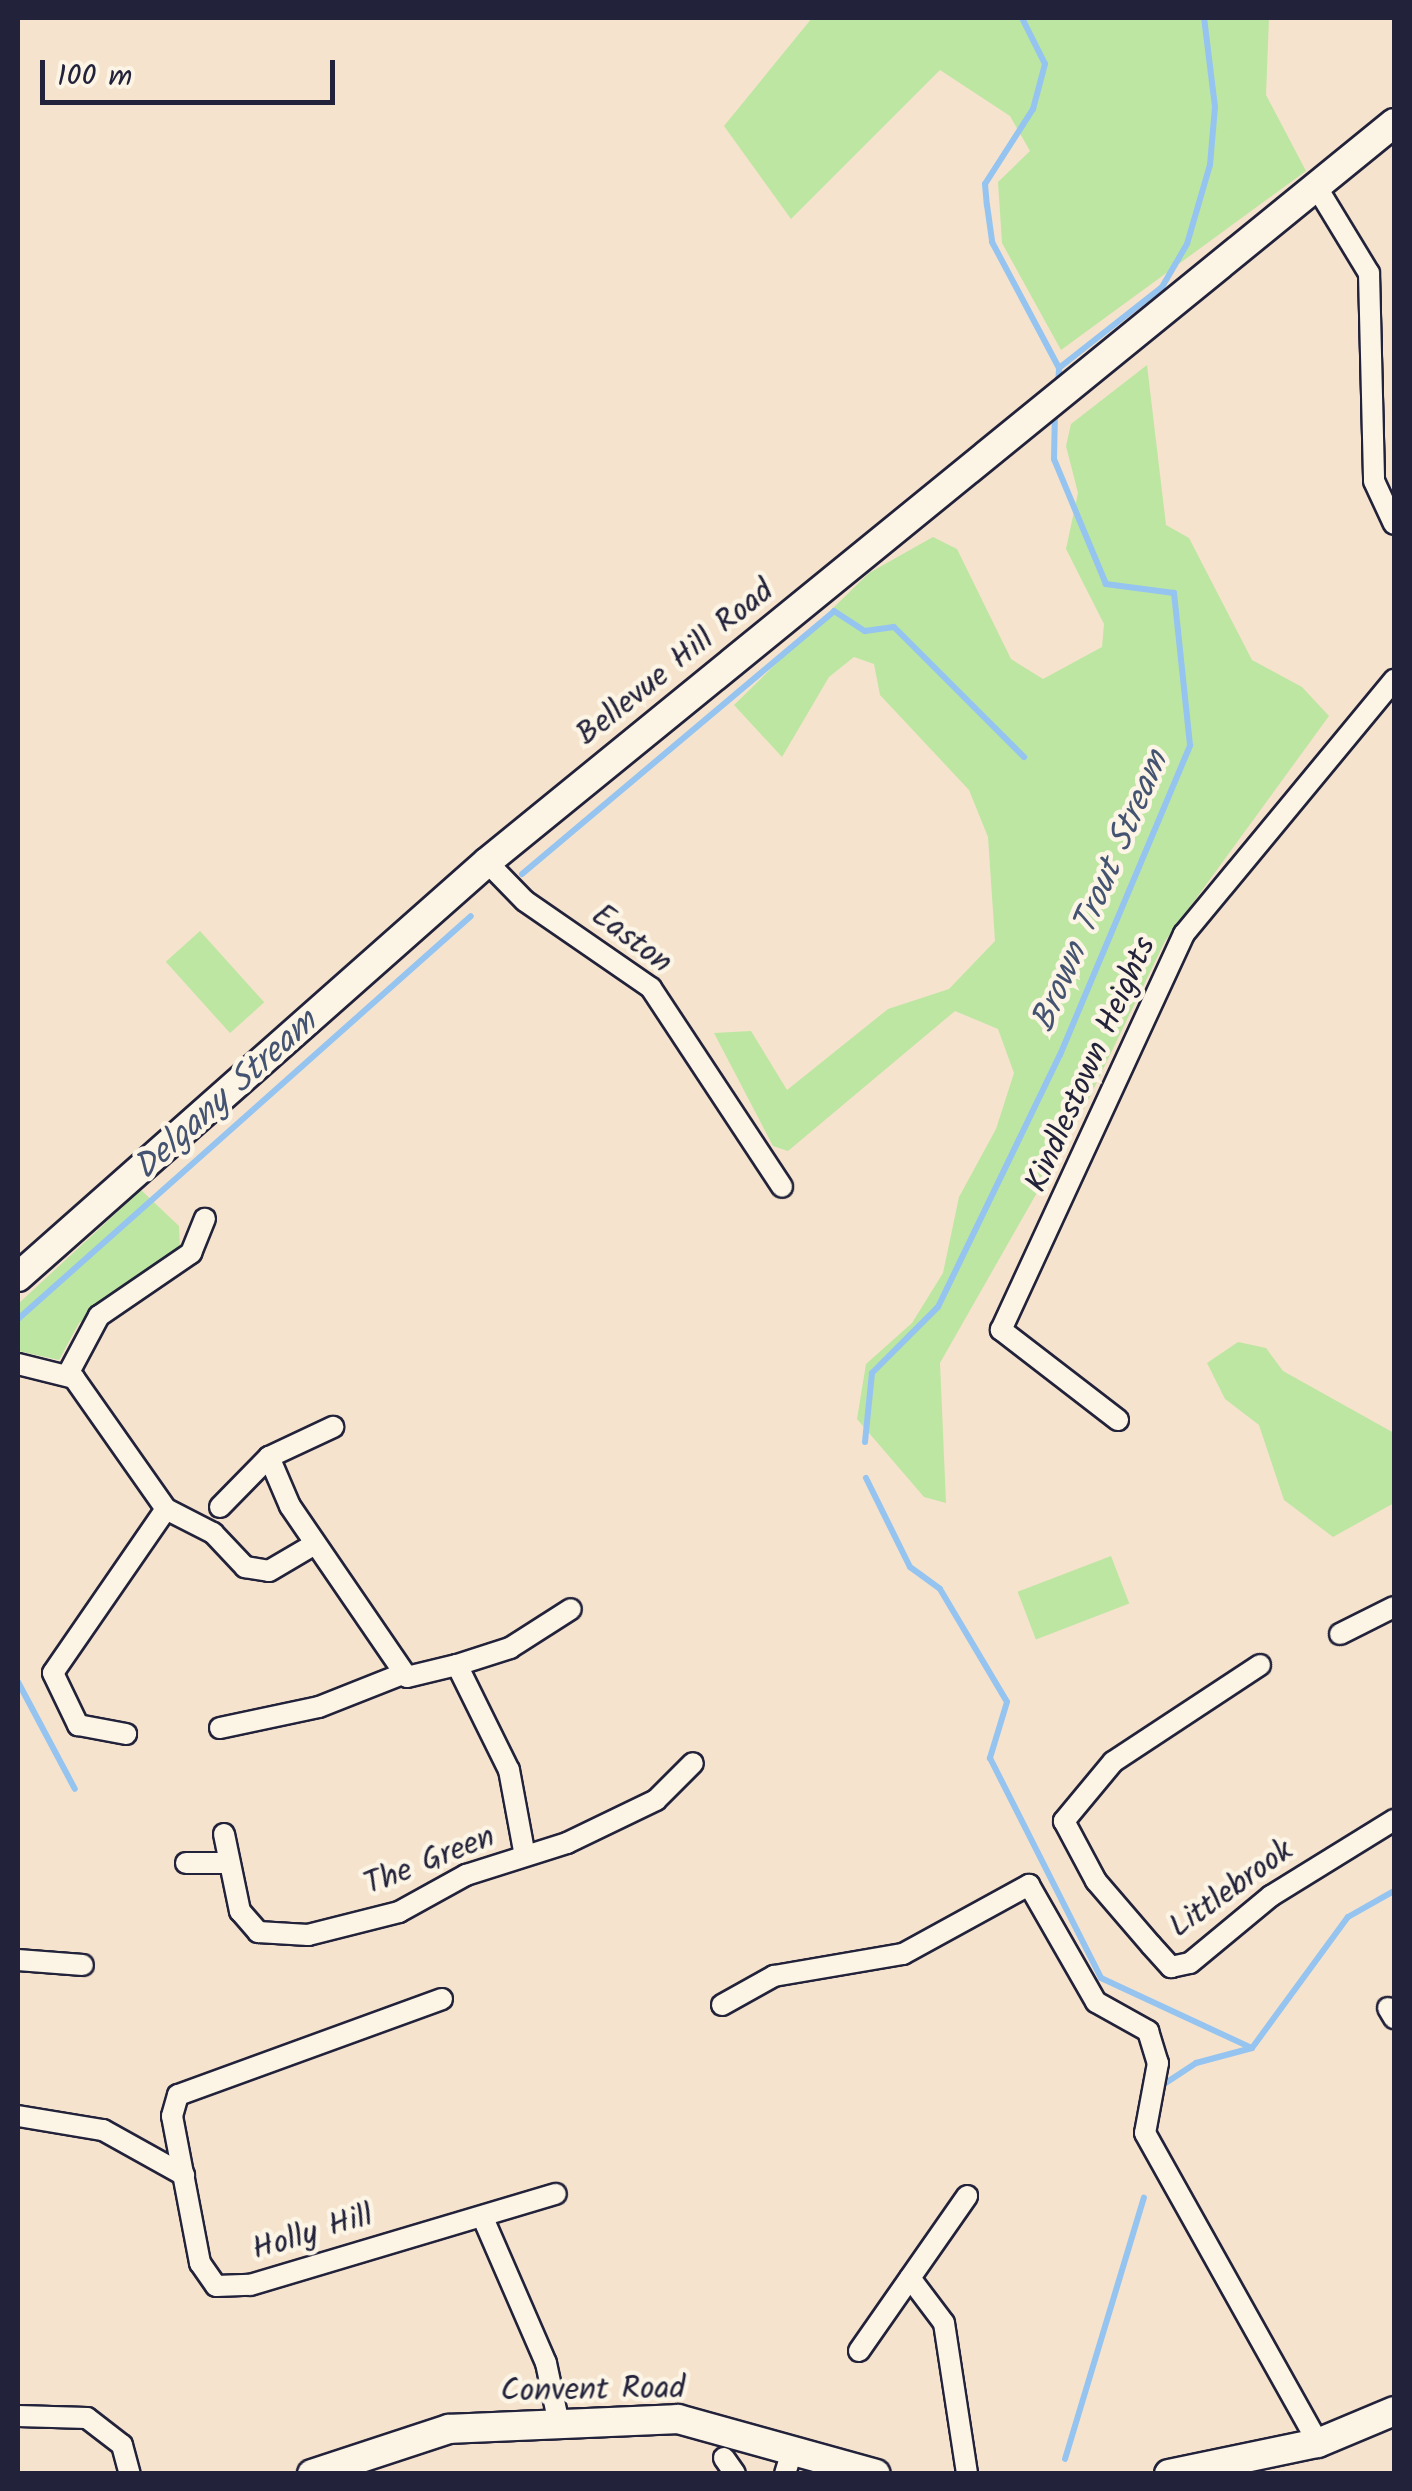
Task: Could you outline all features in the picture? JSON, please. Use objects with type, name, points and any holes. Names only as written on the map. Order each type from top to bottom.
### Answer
[{"type":"street","name":"Bellevue Hill Road","points":[[18,1277],[488,862],[1394,122]]},
{"type":"street","points":[[1316,186],[1369,273],[1374,480],[1394,524]]},
{"type":"street","name":"Kindlestown Heights","points":[[1118,1420],[1001,1330],[1184,934],[1394,680]]},
{"type":"street","name":"Easton","points":[[488,862],[525,901],[651,988],[782,1187]]},
{"type":"street","points":[[68,1374],[99,1316],[192,1253],[206,1218]]},
{"type":"street","points":[[18,1364],[68,1374],[111,1419],[166,1509],[213,1533],[245,1567],[269,1571],[315,1544]]},
{"type":"street","points":[[220,1507],[270,1457],[333,1427]]},
{"type":"street","points":[[270,1457],[315,1544],[405,1673]]},
{"type":"street","points":[[126,1734],[78,1726],[53,1673],[166,1509]]},
{"type":"street","points":[[1340,1634],[1394,1607]]},
{"type":"street","points":[[220,1728],[319,1707],[405,1673],[458,1665],[510,1648],[571,1610]]},
{"type":"street","name":"The Green","points":[[458,1665],[509,1770],[525,1856]]},
{"type":"street","name":"Littlebrook","points":[[1260,1665],[1112,1762],[1064,1822],[1096,1881],[1151,1945],[1171,1967],[1190,1963],[1302,1875],[1394,1820]]},
{"type":"street","name":"The Green","points":[[224,1834],[226,1863],[240,1910],[258,1932],[283,1938],[399,1912],[656,1800],[693,1763]]},
{"type":"street","points":[[186,1863],[226,1863]]},
{"type":"street","points":[[722,2005],[774,1976],[904,1954],[1028,1885],[1096,2002],[1148,2031],[1158,2063],[1145,2133],[1318,2443]]},
{"type":"street","points":[[18,1960],[83,1965]]},
{"type":"street","name":"Holly Hill","points":[[442,1999],[178,2095],[172,2116],[200,2263],[216,2286],[306,2273],[362,2246],[482,2218],[556,2194]]},
{"type":"street","points":[[18,2116],[103,2130],[184,2176]]},
{"type":"street","points":[[858,2351],[967,2196]]},
{"type":"street","points":[[482,2218],[546,2363],[559,2424]]},
{"type":"street","points":[[910,2278],[944,2323],[967,2474]]},
{"type":"street","points":[[1180,2473],[1318,2443],[1394,2411]]},
{"type":"street","points":[[18,2416],[87,2418],[122,2445],[130,2474]]},
{"type":"street","name":"Convent Road","points":[[312,2474],[434,2432],[678,2419],[789,2461],[876,2474]]},
{"type":"green space","points":[[812,18],[1269,18],[1266,95],[1306,171],[1061,350],[1002,243],[998,182],[1030,151],[1010,116],[940,70],[791,219],[724,126]]},
{"type":"green space","points":[[1147,365],[1166,525],[1189,538],[1252,660],[1302,687],[1329,716],[1165,941],[1080,1117],[940,1363],[946,1503],[924,1497],[857,1419],[866,1364],[912,1323],[943,1273],[959,1197],[996,1129],[1014,1073],[998,1029],[955,1011],[788,1151],[773,1146],[714,1033],[751,1031],[787,1090],[888,1009],[949,989],[995,941],[988,837],[969,790],[880,695],[874,664],[854,657],[829,677],[782,757],[734,705],[869,573],[933,537],[957,549],[1011,659],[1043,679],[1102,647],[1104,624],[1066,549],[1078,493],[1066,446],[1071,424]]},
{"type":"green space","points":[[200,931],[264,1002],[230,1033],[166,962]]},
{"type":"green space","points":[[141,1190],[179,1226],[180,1250],[79,1323],[59,1360],[18,1351],[18,1304]]},
{"type":"green space","points":[[1238,1342],[1266,1348],[1283,1371],[1394,1433],[1394,1503],[1333,1537],[1284,1500],[1259,1425],[1225,1399],[1207,1363]]},
{"type":"green space","points":[[1111,1556],[1129,1604],[1036,1639],[1018,1592]]},
{"type":"waterway","points":[[1022,18],[1045,64],[1033,109],[985,184],[987,205],[992,242],[1059,368]]},
{"type":"waterway","name":"Brown Trout Stream","points":[[1058,384],[1059,368],[1162,287],[1187,244],[1210,165],[1215,107],[1204,18]]},
{"type":"waterway","name":"Brown Trout Stream","points":[[865,1442],[872,1373],[938,1307],[1060,1055],[1190,745],[1174,593],[1106,584],[1054,459],[1055,411]]},
{"type":"waterway","name":"Delgany Stream","points":[[522,874],[834,611],[865,631],[894,627],[1024,757]]},
{"type":"waterway","name":"Delgany Stream","points":[[18,1319],[471,916]]},
{"type":"waterway","name":"Brown Trout Stream","points":[[866,1478],[910,1567],[940,1589],[1007,1702],[990,1758],[1101,1978],[1252,2048]]},
{"type":"waterway","name":"Delgany Stream","points":[[18,1682],[75,1789]]},
{"type":"waterway","points":[[1161,2086],[1196,2063],[1252,2048],[1348,1917],[1394,1891]]},
{"type":"waterway","points":[[1065,2459],[1144,2198]]}]
